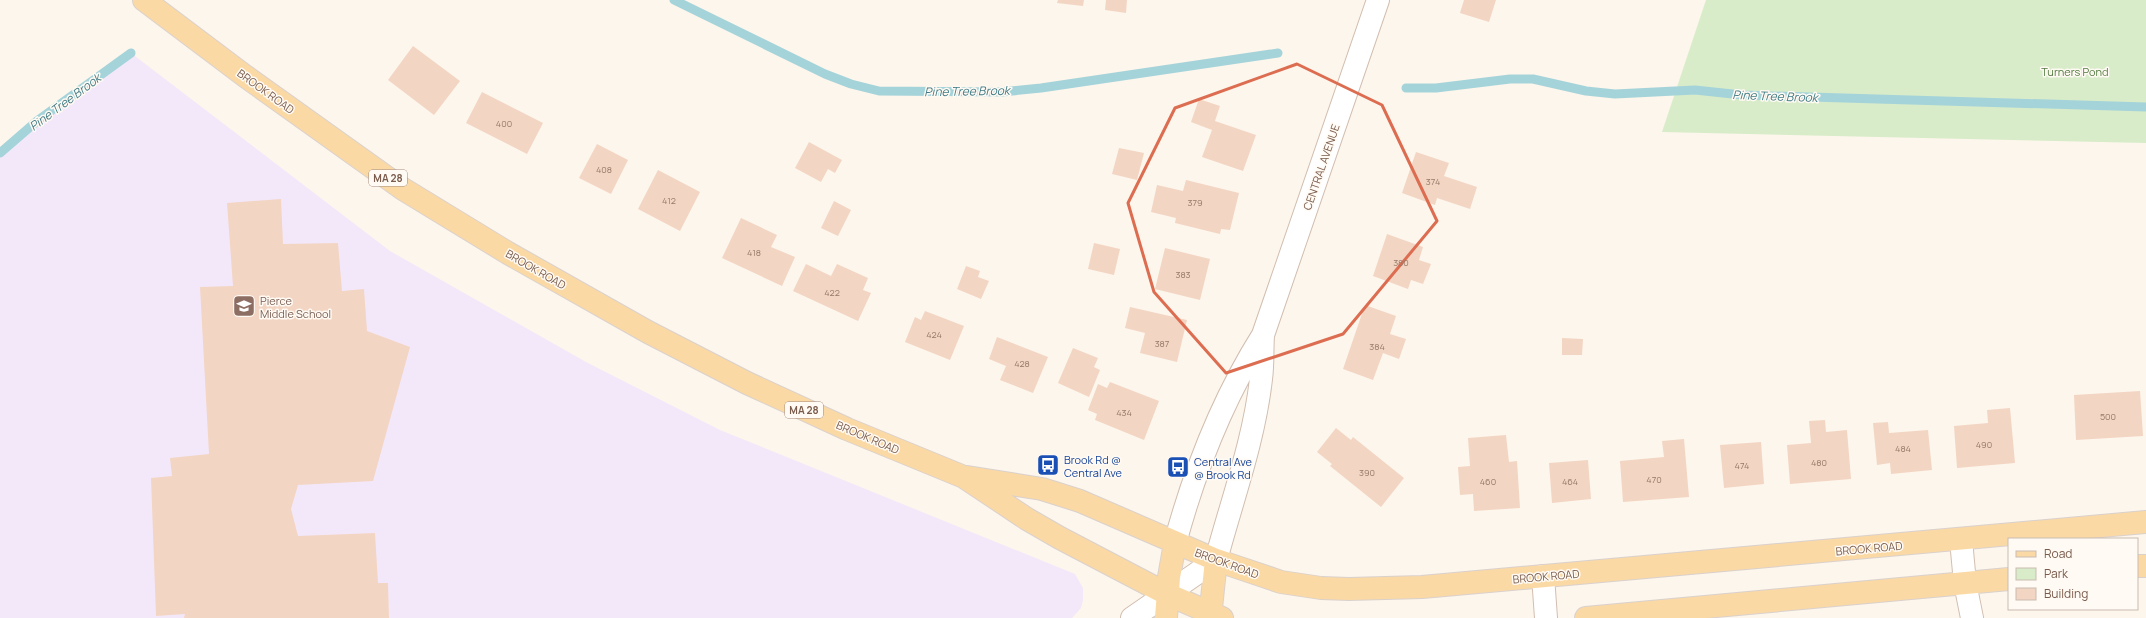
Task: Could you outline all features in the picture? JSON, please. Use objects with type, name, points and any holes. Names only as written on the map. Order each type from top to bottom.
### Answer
[{"type":"main road","name":"BROOK ROAD","points":[[144,0],[245,76],[397,184],[508,253],[648,332],[746,383],[847,429],[964,477],[1027,519],[1167,594],[1214,616]]},
{"type":"main road","name":"BROOK ROAD","points":[[964,477],[1042,489],[1080,501],[1216,560],[1281,582],[1335,589],[1382,589],[1543,576],[1961,540],[2146,522]]},
{"type":"main road","name":"CENTRAL AVENUE","points":[[1166,618],[1167,594],[1175,543]]},
{"type":"main road","points":[[1214,616],[1216,560]]},
{"type":"main road","points":[[1586,618],[2008,579]]},
{"type":"street","name":"CENTRAL AVENUE","points":[[1175,543],[1184,509],[1204,449],[1239,372],[1263,335],[1378,0]]},
{"type":"street","name":"CENTRAL AVENUE","points":[[1216,560],[1244,465],[1254,422],[1262,378],[1263,335]]},
{"type":"street","points":[[1961,540],[1965,583],[1972,618]]},
{"type":"street","points":[[1132,618],[1216,560]]},
{"type":"street","points":[[1543,576],[1546,618]]},
{"type":"highlighted area","points":[[1297,64],[1382,105],[1437,221],[1343,334],[1226,373],[1154,292],[1128,203],[1175,108]]},
{"type":"shaded area","name":"Pierce Middle School","points":[[131,53],[390,251],[586,362],[720,430],[1075,574],[1083,588],[1081,608],[1072,618],[0,618],[0,153],[37,121]]},
{"type":"green space","name":"Turners Pond","points":[[1706,0],[2146,0],[2146,143],[1662,132]]},
{"type":"building","points":[[1058,0],[1084,0],[1083,6],[1057,3]]},
{"type":"building","points":[[1106,0],[1127,0],[1126,13],[1105,10]]},
{"type":"building","points":[[1464,0],[1496,0],[1489,22],[1460,13]]},
{"type":"building","points":[[413,46],[460,81],[434,115],[388,80]]},
{"type":"building","points":[[482,92],[543,123],[527,154],[466,123]]},
{"type":"building","points":[[1199,99],[1220,106],[1215,121],[1256,135],[1243,171],[1202,157],[1212,130],[1191,122]]},
{"type":"building","points":[[809,142],[842,160],[835,173],[828,169],[821,182],[795,168]]},
{"type":"building","points":[[597,144],[628,160],[611,194],[579,178]]},
{"type":"building","points":[[1119,148],[1144,153],[1137,180],[1112,174]]},
{"type":"building","points":[[1416,152],[1449,163],[1444,176],[1477,187],[1470,209],[1437,198],[1435,205],[1402,193]]},
{"type":"building","points":[[658,170],[700,192],[680,231],[638,209]]},
{"type":"building","points":[[1186,180],[1239,193],[1230,230],[1221,229],[1220,234],[1175,223],[1176,218],[1151,212],[1157,185],[1183,191]]},
{"type":"building","points":[[281,199],[283,244],[338,243],[342,291],[364,289],[367,331],[410,347],[373,481],[298,485],[291,509],[298,536],[375,533],[378,583],[388,583],[389,618],[184,618],[185,614],[156,616],[151,478],[172,476],[170,458],[209,454],[200,287],[233,286],[227,203]]},
{"type":"building","points":[[834,201],[851,210],[838,236],[821,228]]},
{"type":"building","points":[[741,218],[777,235],[771,247],[795,257],[782,286],[722,258]]},
{"type":"building","points":[[1387,234],[1423,247],[1419,260],[1431,264],[1423,284],[1411,280],[1408,289],[1373,276]]},
{"type":"building","points":[[1094,243],[1120,249],[1114,275],[1088,269]]},
{"type":"building","points":[[1165,248],[1210,259],[1200,300],[1155,289]]},
{"type":"building","points":[[806,264],[831,276],[837,264],[868,278],[863,290],[871,293],[858,321],[793,291]]},
{"type":"building","points":[[966,266],[980,271],[978,277],[989,281],[981,299],[957,289]]},
{"type":"building","points":[[1365,305],[1396,316],[1390,334],[1406,339],[1399,359],[1383,353],[1373,380],[1343,369]]},
{"type":"building","points":[[1130,307],[1187,320],[1177,362],[1140,353],[1145,333],[1125,328]]},
{"type":"building","points":[[925,311],[964,326],[950,360],[905,342],[915,317],[921,320]]},
{"type":"building","points":[[997,337],[1048,357],[1033,393],[1000,380],[1006,366],[989,359]]},
{"type":"building","points":[[1562,338],[1583,339],[1582,355],[1562,355]]},
{"type":"building","points":[[1073,348],[1098,358],[1094,367],[1100,370],[1089,397],[1058,383]]},
{"type":"building","points":[[1110,382],[1159,401],[1144,440],[1095,420],[1097,414],[1088,410],[1098,384],[1107,388]]},
{"type":"building","points":[[2140,391],[2143,436],[2076,440],[2074,395]]},
{"type":"building","points":[[2010,408],[2015,463],[1957,468],[1954,426],[1988,423],[1987,410]]},
{"type":"building","points":[[1825,420],[1826,432],[1847,430],[1851,479],[1790,484],[1787,445],[1811,443],[1809,421]]},
{"type":"building","points":[[1888,422],[1889,433],[1928,430],[1932,470],[1891,474],[1890,463],[1877,465],[1873,423]]},
{"type":"building","points":[[1336,428],[1351,440],[1353,437],[1404,478],[1381,507],[1330,466],[1332,464],[1317,452]]},
{"type":"building","points":[[1506,435],[1509,462],[1517,461],[1520,508],[1474,511],[1473,494],[1460,495],[1458,467],[1470,466],[1468,438]]},
{"type":"building","points":[[1684,439],[1689,497],[1623,502],[1620,461],[1664,457],[1662,441]]},
{"type":"building","points":[[1761,442],[1764,484],[1724,488],[1720,445]]},
{"type":"building","points":[[1588,460],[1591,499],[1552,503],[1549,463]]},
{"type":"waterway","name":"Pine Tree Brook","points":[[674,0],[825,74],[851,84],[879,91],[1002,92],[1041,88],[1278,53]]},
{"type":"waterway","name":"Pine Tree Brook","points":[[0,153],[37,121],[131,53]]},
{"type":"waterway","name":"Pine Tree Brook","points":[[1406,88],[1436,88],[1510,79],[1533,79],[1586,91],[1615,94],[1695,90],[1742,95],[2146,107]]},
{"type":"place","name":"Pierce Middle School","points":[[244,306]]},
{"type":"place","name":"Brook Rd @ Central Ave","points":[[1048,465]]},
{"type":"place","name":"Central Ave @ Brook Rd","points":[[1178,467]]}]
